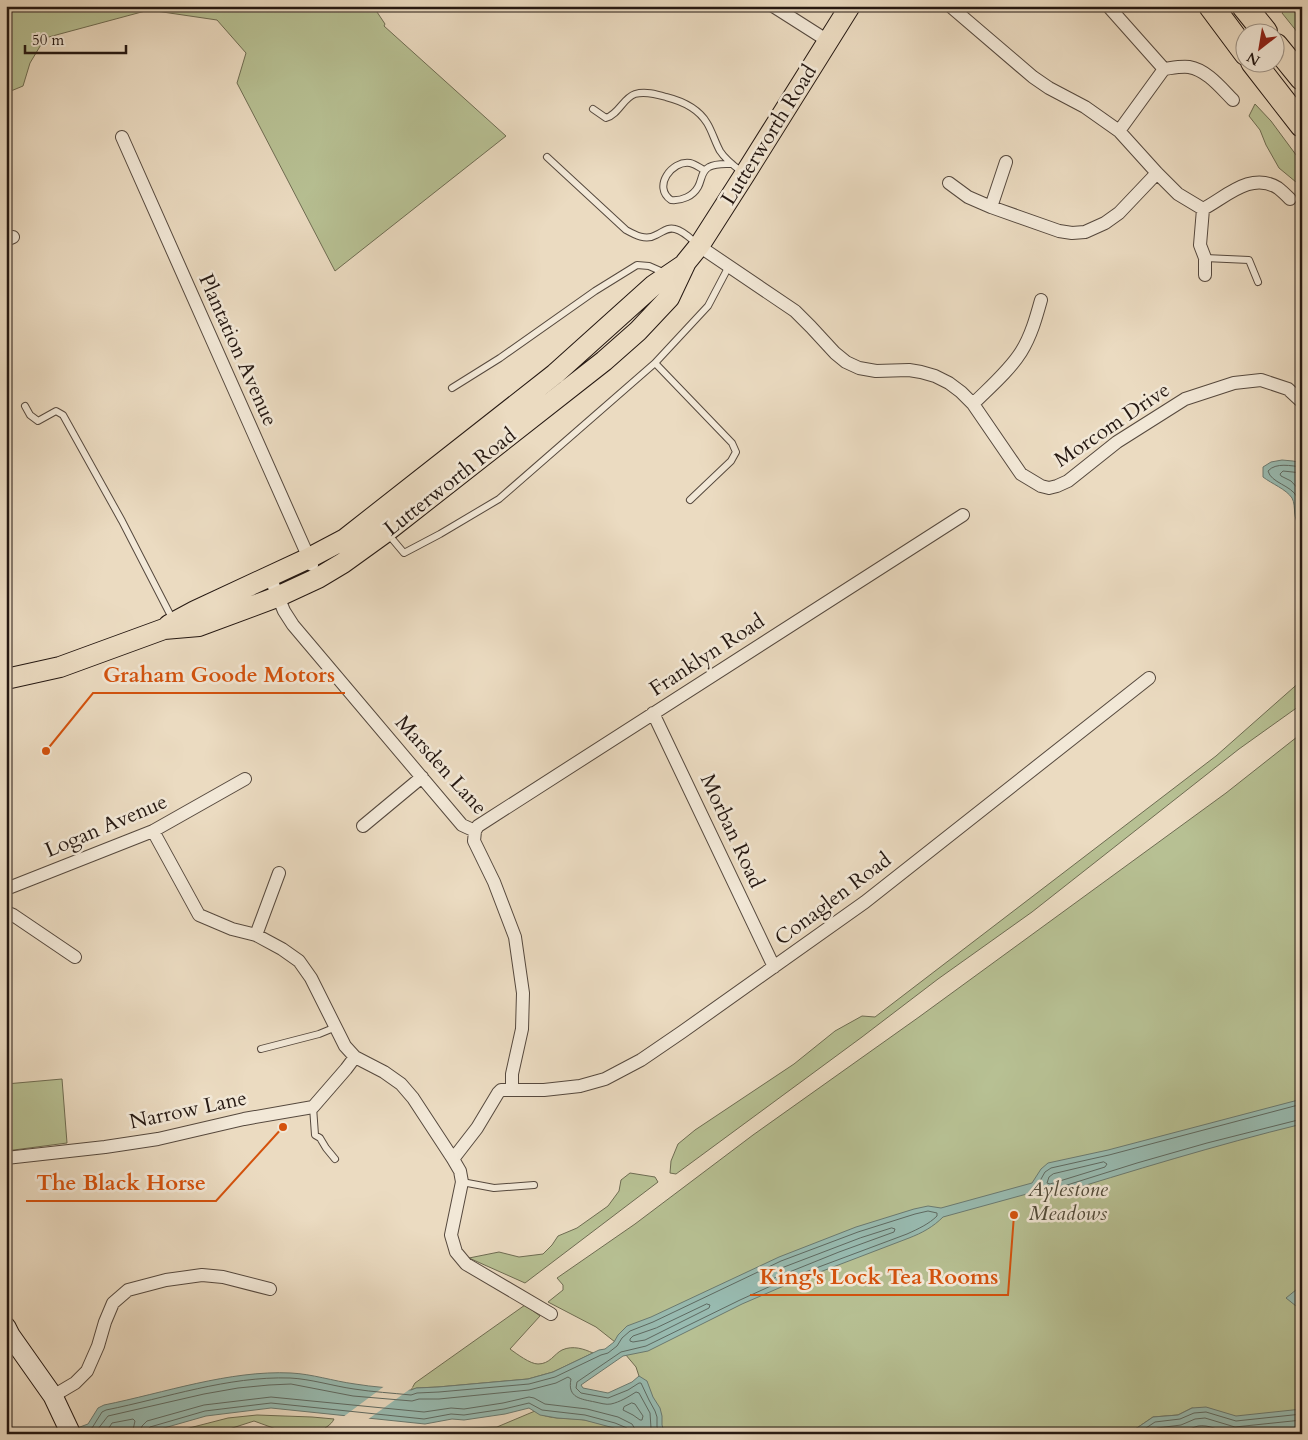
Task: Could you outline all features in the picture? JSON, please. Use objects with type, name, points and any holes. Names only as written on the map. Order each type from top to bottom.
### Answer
[{"type":"highway","points":[[1211,6],[1236,40]]},
{"type":"highway","points":[[1244,6],[1257,22]]},
{"type":"highway","points":[[1286,58],[1302,78]]},
{"type":"highway","points":[[1261,72],[1302,125]]},
{"type":"main road","name":"Lutterworth Road","points":[[220,608],[277,597],[318,578],[343,563],[380,524],[604,361],[638,331],[664,286],[699,246],[739,169],[828,41],[850,6]]},
{"type":"main road","name":"Lutterworth Road","points":[[6,680],[60,666],[169,626],[199,626],[220,608],[270,577],[345,539],[380,524]]},
{"type":"street","points":[[773,6],[828,41]]},
{"type":"street","points":[[950,6],[1033,77],[1049,88],[1085,107],[1119,131],[1178,194],[1202,209]]},
{"type":"street","points":[[1108,6],[1164,69]]},
{"type":"street","points":[[1119,131],[1164,69],[1193,68],[1209,77],[1234,100]]},
{"type":"street","name":"Plantation Avenue","points":[[122,137],[318,578]]},
{"type":"street","points":[[991,207],[1006,162]]},
{"type":"street","points":[[949,183],[968,197],[991,207],[1059,231],[1072,233],[1085,232],[1105,223],[1157,173]]},
{"type":"street","points":[[1202,209],[1245,184],[1262,182],[1277,188],[1290,198]]},
{"type":"street","points":[[1202,209],[1200,245],[1205,258],[1205,275]]},
{"type":"street","name":"Morcom Drive","points":[[699,246],[796,311],[812,326],[835,353],[846,362],[859,368],[876,371],[909,370],[922,372],[948,383],[973,404],[1021,474],[1049,488],[1068,481],[1117,442],[1185,400],[1234,384],[1261,380],[1288,389],[1300,396]]},
{"type":"street","points":[[973,404],[1005,372],[1021,352],[1033,327],[1041,300]]},
{"type":"street","name":"Franklyn Road","points":[[475,831],[478,826],[964,515]]},
{"type":"street","name":"Marsden Lane","points":[[270,577],[277,597],[293,625],[462,825],[475,831],[474,842],[494,882],[515,937],[524,993],[522,1029],[512,1074],[512,1089]]},
{"type":"street","name":"Conaglen Road","points":[[512,1089],[554,1089],[580,1086],[605,1079],[650,1054],[866,902],[1149,678]]},
{"type":"street","name":"Morban Road","points":[[653,713],[774,967]]},
{"type":"street","points":[[363,826],[422,777]]},
{"type":"street","name":"Logan Avenue","points":[[6,889],[153,831],[245,779]]},
{"type":"street","points":[[153,831],[199,915],[256,935],[299,961],[311,978],[345,1046],[355,1057],[384,1072],[401,1084],[413,1098],[460,1171],[462,1182],[451,1235],[456,1252],[466,1264],[551,1314]]},
{"type":"street","points":[[256,935],[279,873]]},
{"type":"street","points":[[6,912],[12,914],[75,957]]},
{"type":"street","points":[[313,1108],[355,1057]]},
{"type":"street","points":[[453,1159],[477,1128],[498,1093],[501,1090],[512,1089]]},
{"type":"street","name":"Narrow Lane","points":[[6,1158],[105,1148],[158,1139],[244,1119],[313,1108]]},
{"type":"street","points":[[57,1404],[87,1372],[113,1303],[128,1290],[166,1280],[202,1275],[223,1277],[270,1289]]},
{"type":"street","points":[[8,1331],[57,1404],[71,1434]]},
{"type":"lane","points":[[593,109],[606,118],[610,117],[627,99],[635,94],[644,93],[688,104],[700,112],[708,123],[721,153],[739,169]]},
{"type":"lane","points":[[547,157],[626,230],[635,235],[651,238],[667,229],[674,229],[684,232],[699,246]]},
{"type":"lane","points":[[704,170],[691,163],[677,165],[664,181],[662,186],[663,192],[671,200],[683,199],[692,194],[698,187],[704,170],[710,166],[721,164],[739,169]]},
{"type":"lane","points":[[1205,258],[1249,260],[1258,282]]},
{"type":"lane","points":[[452,388],[500,358],[595,291],[636,265],[649,266],[664,286]]},
{"type":"lane","points":[[380,524],[404,553],[499,499],[655,363],[708,306],[729,266]]},
{"type":"lane","points":[[655,363],[732,443],[736,452],[731,461],[690,500]]},
{"type":"lane","points":[[25,406],[30,415],[38,420],[56,411],[63,415],[122,520],[169,626]]},
{"type":"lane","points":[[261,1049],[320,1034],[336,1027]]},
{"type":"lane","points":[[313,1108],[315,1135],[320,1138],[335,1159]]},
{"type":"lane","points":[[462,1182],[494,1188],[534,1185]]},
{"type":"green space","points":[[6,6],[373,6],[385,24],[384,26],[506,136],[335,271],[237,83],[246,53],[217,20],[149,10],[45,38],[30,63],[23,86],[6,93]]},
{"type":"green space","points":[[1288,6],[1302,6],[1302,38],[1282,13]]},
{"type":"green space","points":[[1255,104],[1271,121],[1302,163],[1302,187],[1279,168],[1260,130],[1249,116]]},
{"type":"green space","points":[[1302,680],[1302,704],[1239,749],[1032,912],[938,979],[676,1174],[670,1173],[671,1161],[678,1144],[695,1130],[794,1064],[835,1031],[862,1016],[875,1017],[1216,756]]},
{"type":"green space","name":"Aylestone Meadows","points":[[1302,733],[1302,1422],[1248,1421],[1192,1408],[1178,1415],[1153,1417],[1128,1434],[658,1434],[636,1367],[615,1342],[596,1327],[548,1302],[563,1290],[563,1285],[557,1278],[635,1224],[753,1135],[919,1017],[1226,793]]},
{"type":"green space","points":[[62,1079],[67,1143],[6,1151],[6,1084]]},
{"type":"green space","points":[[630,1173],[655,1177],[658,1182],[525,1283],[469,1258],[499,1252],[519,1257],[543,1254],[558,1236],[577,1228],[608,1206],[619,1191],[621,1180]]},
{"type":"green space","points":[[525,1305],[540,1316],[510,1349],[527,1361],[542,1364],[552,1359],[562,1350],[570,1348],[578,1348],[593,1353],[553,1372],[528,1379],[411,1390],[415,1383]]},
{"type":"green space","points":[[535,1411],[546,1416],[596,1422],[630,1434],[401,1434],[440,1429],[497,1427]]},
{"type":"green space","points":[[257,1415],[334,1419],[318,1434],[276,1434],[276,1429],[254,1421],[220,1432],[166,1434],[228,1418]]},
{"type":"water","points":[[1282,460],[1302,463],[1302,528],[1296,521],[1292,498],[1283,489],[1263,477],[1263,467],[1271,462]]},
{"type":"water","points":[[1302,1099],[1302,1124],[1206,1149],[1047,1197],[1034,1192],[943,1217],[931,1227],[914,1236],[742,1304],[648,1351],[623,1356],[581,1385],[583,1388],[608,1393],[632,1382],[639,1376],[647,1381],[653,1397],[660,1408],[665,1434],[630,1434],[584,1420],[540,1415],[529,1408],[505,1414],[464,1420],[452,1419],[425,1424],[271,1408],[206,1416],[143,1434],[61,1434],[88,1424],[98,1408],[104,1405],[197,1383],[244,1375],[291,1373],[347,1383],[411,1390],[416,1388],[528,1379],[553,1372],[599,1350],[605,1349],[614,1342],[627,1326],[651,1317],[779,1257],[856,1227],[914,1209],[928,1206],[941,1208],[1032,1183],[1041,1169],[1048,1163],[1108,1150]]},
{"type":"water","points":[[1302,1285],[1302,1303],[1296,1306],[1286,1298]]},
{"type":"water","points":[[1206,1407],[1236,1416],[1302,1409],[1302,1434],[1128,1434],[1153,1417],[1178,1415],[1192,1408]]},
{"type":"pier","points":[[386,1385],[413,1387],[367,1420],[343,1417]]},
{"type":"place","name":"Graham Goode Motors","points":[[46,751]]},
{"type":"place","name":"The Black Horse","points":[[283,1127]]},
{"type":"place","name":"King's Lock Tea Rooms","points":[[1014,1215]]}]
